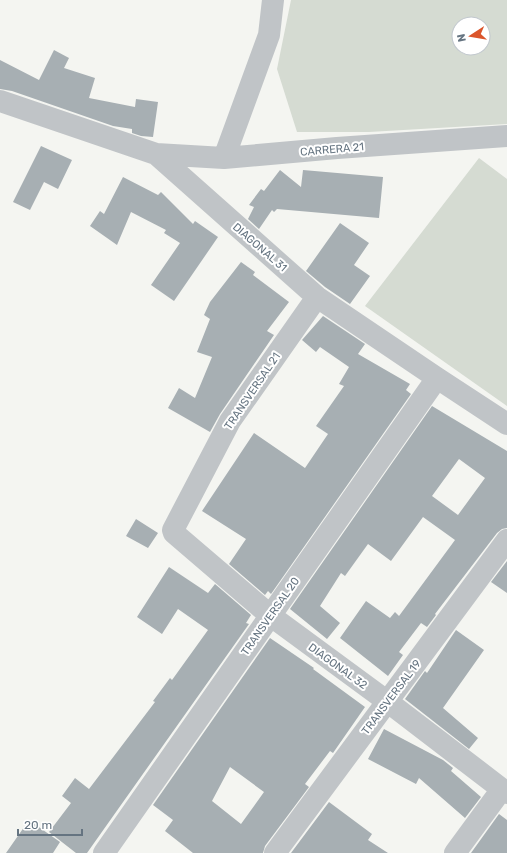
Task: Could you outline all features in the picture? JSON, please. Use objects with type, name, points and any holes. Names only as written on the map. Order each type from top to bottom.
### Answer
[{"type":"street","points":[[224,158],[269,36],[273,0]]},
{"type":"street","name":"DIAGONAL 31","points":[[0,101],[156,154],[317,297],[507,424]]},
{"type":"street","name":"CARRERA 21","points":[[156,154],[224,158],[337,148],[507,136]]},
{"type":"street","name":"TRANSVERSAL 21","points":[[174,533],[174,530],[230,421],[317,297]]},
{"type":"street","name":"TRANSVERSAL 20","points":[[104,853],[437,378]]},
{"type":"street","name":"DIAGONAL 32","points":[[174,533],[271,616],[388,702],[504,791]]},
{"type":"street","name":"TRANSVERSAL 19","points":[[275,853],[507,540]]},
{"type":"street","points":[[455,853],[504,791]]},
{"type":"shaded area","points":[[291,0],[507,0],[507,124],[369,132],[297,132],[277,69]]},
{"type":"shaded area","points":[[479,158],[507,179],[507,406],[365,306]]},
{"type":"building","points":[[54,50],[69,58],[64,68],[95,78],[89,98],[135,107],[136,99],[158,102],[153,137],[141,136],[132,133],[132,129],[113,126],[12,91],[0,89],[0,60],[39,80]]},
{"type":"building","points":[[41,146],[72,160],[58,189],[44,182],[30,210],[13,202]]},
{"type":"building","points":[[280,170],[301,187],[303,170],[383,177],[379,218],[277,209],[274,212],[272,210],[259,229],[248,219],[254,207],[249,205],[261,189],[264,191]]},
{"type":"building","points":[[123,177],[158,195],[161,192],[193,224],[195,221],[218,237],[174,301],[151,285],[180,243],[164,233],[166,230],[131,212],[117,245],[90,226],[100,211],[104,214]]},
{"type":"building","points":[[340,223],[369,243],[354,265],[370,276],[350,304],[325,287],[306,271]]},
{"type":"building","points":[[241,262],[255,272],[253,275],[289,302],[267,331],[274,335],[220,414],[210,432],[168,408],[179,388],[195,398],[212,357],[197,352],[210,319],[204,315],[210,302]]},
{"type":"building","points":[[323,316],[365,344],[358,354],[410,384],[406,390],[411,394],[271,594],[268,591],[265,595],[229,564],[246,539],[202,511],[254,433],[305,468],[328,434],[316,426],[344,386],[339,384],[349,367],[320,347],[316,352],[302,340]]},
{"type":"building","points":[[432,406],[507,451],[507,528],[502,529],[497,533],[435,614],[436,615],[427,627],[421,623],[399,652],[403,655],[388,676],[340,638],[366,601],[390,618],[395,612],[399,616],[455,540],[423,517],[391,561],[368,544],[345,576],[341,573],[320,606],[340,623],[327,639],[290,609]],"holes":[[[459,459],[485,478],[458,515],[432,496]]]},
{"type":"building","points":[[136,519],[158,533],[148,548],[126,536]]},
{"type":"building","points":[[507,561],[507,593],[491,582]]},
{"type":"building","points":[[169,567],[208,593],[215,584],[251,615],[246,623],[249,624],[87,853],[76,853],[49,832],[71,803],[62,796],[75,778],[89,789],[155,702],[153,701],[170,678],[172,680],[208,630],[178,609],[162,634],[137,617]]},
{"type":"building","points":[[456,630],[484,650],[443,708],[478,738],[469,749],[405,699],[425,671],[427,673]]},
{"type":"building","points":[[270,638],[314,668],[313,669],[365,707],[333,753],[330,751],[305,784],[309,787],[265,846],[263,853],[193,853],[165,831],[173,820],[153,805]],"holes":[[[230,767],[264,792],[241,824],[212,801]]]},
{"type":"building","points":[[384,729],[443,760],[453,768],[451,771],[481,797],[465,818],[419,778],[416,784],[368,759]]},
{"type":"building","points":[[329,802],[372,834],[368,840],[388,853],[291,853]]},
{"type":"building","points":[[499,814],[507,820],[507,853],[471,853]]},
{"type":"building","points":[[29,820],[60,842],[53,853],[6,853]]}]
